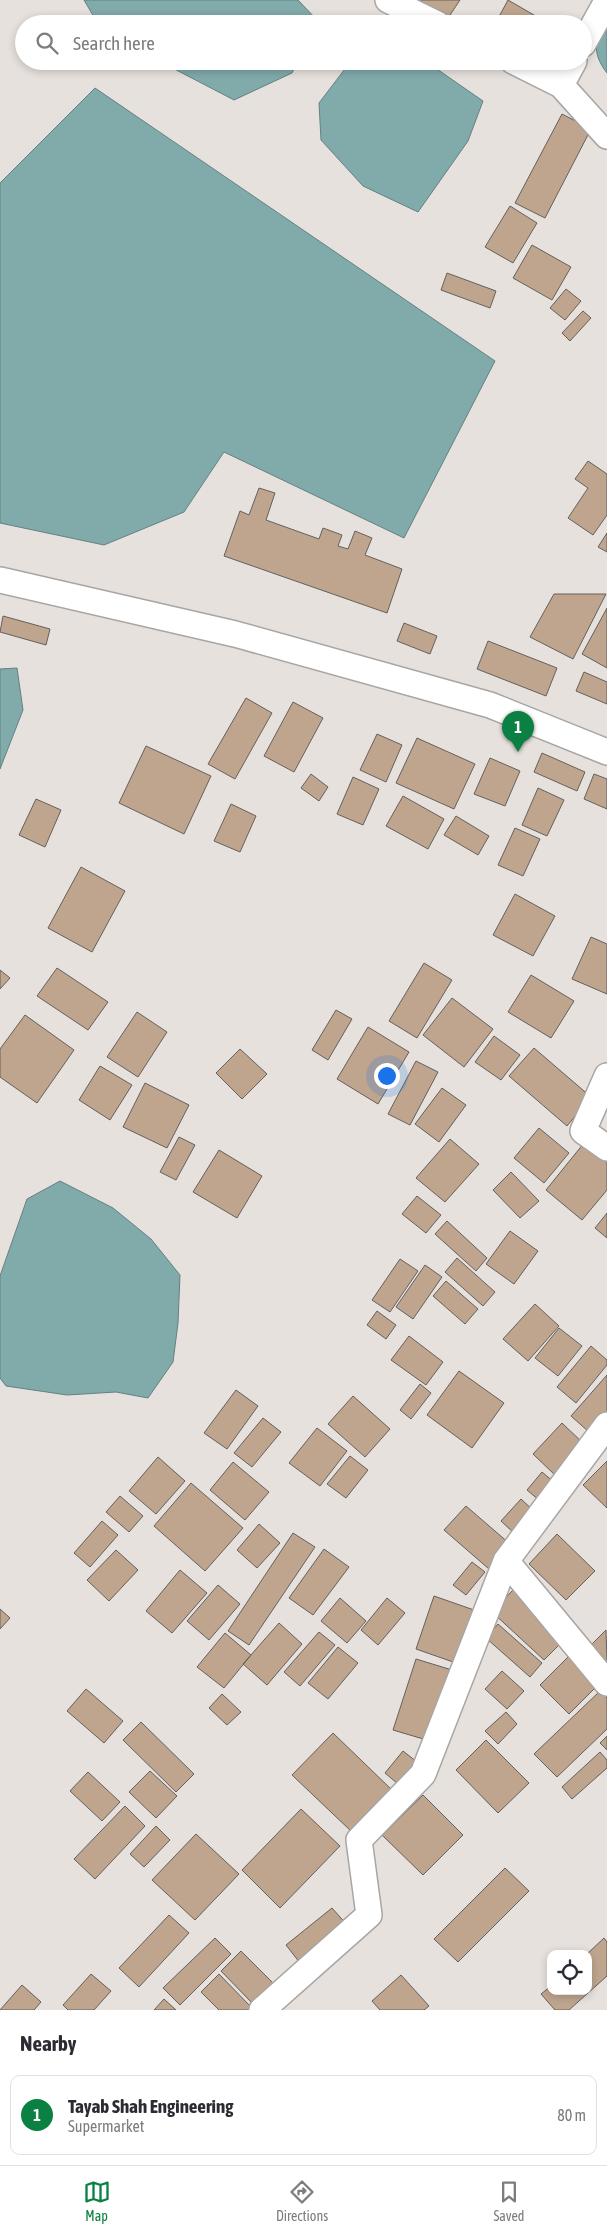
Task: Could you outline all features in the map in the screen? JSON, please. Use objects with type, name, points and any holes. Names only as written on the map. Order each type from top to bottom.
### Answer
[{"type":"street","points":[[388,0],[419,15]]},
{"type":"street","points":[[592,28],[607,1]]},
{"type":"street","points":[[531,70],[561,85],[607,136]]},
{"type":"street","points":[[561,85],[569,70]]},
{"type":"street","points":[[0,580],[235,634],[490,704],[607,752]]},
{"type":"street","points":[[607,1076],[583,1131],[607,1148]]},
{"type":"street","points":[[262,2010],[369,1915],[359,1840],[423,1774],[506,1561],[607,1425]]},
{"type":"street","points":[[506,1561],[607,1683]]},
{"type":"water","points":[[84,0],[298,0],[312,15],[93,15]]},
{"type":"water","points":[[607,17],[607,73],[598,58],[596,45]]},
{"type":"water","points":[[176,70],[294,70],[292,73],[234,100]]},
{"type":"water","points":[[344,70],[438,70],[483,101],[468,141],[418,212],[363,186],[321,140],[319,103]]},
{"type":"water","points":[[95,88],[495,361],[404,538],[224,452],[184,512],[104,545],[0,523],[0,183]]},
{"type":"water","points":[[17,668],[23,710],[0,769],[0,669]]},
{"type":"water","points":[[60,1181],[113,1208],[151,1239],[180,1275],[178,1323],[173,1362],[148,1398],[116,1392],[67,1395],[6,1386],[0,1378],[0,1276],[27,1199]]},
{"type":"building","points":[[415,0],[460,0],[450,15],[433,15]]},
{"type":"building","points":[[508,0],[534,15],[500,15]]},
{"type":"building","points":[[562,114],[591,129],[545,218],[515,203]]},
{"type":"building","points":[[510,206],[537,223],[513,263],[485,247]]},
{"type":"building","points":[[532,245],[571,267],[552,300],[513,278]]},
{"type":"building","points":[[447,273],[496,291],[490,308],[441,290]]},
{"type":"building","points":[[566,289],[581,301],[565,320],[550,308]]},
{"type":"building","points":[[583,311],[591,318],[570,341],[562,333]]},
{"type":"building","points":[[588,461],[607,474],[607,515],[593,535],[568,518],[588,488],[575,479]]},
{"type":"building","points":[[259,488],[275,493],[266,520],[319,539],[323,528],[342,535],[338,546],[348,549],[355,531],[372,538],[365,555],[402,569],[387,613],[224,556],[240,511],[249,515]]},
{"type":"building","points":[[607,533],[607,552],[598,547]]},
{"type":"building","points":[[554,594],[606,594],[573,659],[530,637]]},
{"type":"building","points":[[607,608],[607,668],[582,654]]},
{"type":"building","points":[[3,616],[50,629],[46,645],[0,632]]},
{"type":"building","points":[[404,623],[437,636],[430,654],[397,641]]},
{"type":"building","points":[[488,641],[557,668],[546,696],[477,669]]},
{"type":"building","points":[[584,672],[607,682],[607,704],[576,691]]},
{"type":"building","points":[[246,698],[272,713],[235,779],[208,764]]},
{"type":"building","points":[[293,702],[323,718],[294,772],[264,756]]},
{"type":"building","points":[[377,734],[402,745],[386,782],[360,770]]},
{"type":"building","points":[[417,738],[475,764],[454,809],[396,783]]},
{"type":"building","points":[[146,746],[211,776],[184,834],[119,803]]},
{"type":"building","points":[[542,753],[585,772],[577,791],[534,772]]},
{"type":"building","points":[[490,758],[520,771],[505,806],[474,794]]},
{"type":"building","points":[[311,774],[328,787],[319,801],[301,788]]},
{"type":"building","points":[[594,774],[607,779],[607,809],[584,799]]},
{"type":"building","points":[[353,777],[379,789],[363,825],[337,814]]},
{"type":"building","points":[[538,788],[564,800],[547,836],[522,825]]},
{"type":"building","points":[[403,796],[444,819],[428,849],[386,826]]},
{"type":"building","points":[[36,799],[61,810],[45,847],[19,835]]},
{"type":"building","points":[[231,804],[256,816],[240,852],[214,841]]},
{"type":"building","points":[[456,816],[489,836],[478,855],[444,835]]},
{"type":"building","points":[[515,828],[540,839],[523,876],[498,865]]},
{"type":"building","points":[[81,867],[125,891],[92,952],[48,928]]},
{"type":"building","points":[[515,894],[555,916],[533,956],[493,935]]},
{"type":"building","points":[[591,937],[607,944],[607,994],[572,979]]},
{"type":"building","points":[[424,963],[452,980],[417,1038],[389,1021]]},
{"type":"building","points":[[57,968],[108,1002],[88,1030],[37,996]]},
{"type":"building","points":[[0,970],[10,978],[0,989]]},
{"type":"building","points":[[531,975],[574,1001],[551,1038],[508,1012]]},
{"type":"building","points":[[452,998],[493,1029],[464,1067],[423,1035]]},
{"type":"building","points":[[336,1010],[352,1019],[328,1060],[312,1050]]},
{"type":"building","points":[[137,1012],[167,1032],[138,1077],[107,1057]]},
{"type":"building","points":[[25,1015],[74,1050],[37,1103],[0,1077],[0,1049]]},
{"type":"building","points":[[368,1027],[409,1052],[378,1104],[337,1079]]},
{"type":"building","points":[[494,1036],[520,1055],[501,1080],[475,1062]]},
{"type":"building","points":[[534,1048],[591,1097],[567,1126],[509,1076]]},
{"type":"building","points":[[240,1049],[267,1074],[242,1099],[216,1073]]},
{"type":"building","points":[[416,1061],[438,1072],[410,1125],[388,1114]]},
{"type":"building","points":[[100,1066],[132,1085],[110,1120],[79,1100]]},
{"type":"building","points":[[145,1083],[189,1105],[167,1148],[123,1127]]},
{"type":"building","points":[[442,1088],[466,1105],[439,1142],[415,1124]]},
{"type":"building","points":[[539,1128],[569,1153],[544,1183],[514,1158]]},
{"type":"building","points":[[179,1137],[195,1145],[176,1180],[160,1172]]},
{"type":"building","points":[[450,1139],[479,1164],[445,1202],[416,1178]]},
{"type":"building","points":[[584,1143],[607,1162],[607,1190],[582,1220],[546,1190]]},
{"type":"building","points":[[219,1150],[262,1176],[237,1218],[193,1192]]},
{"type":"building","points":[[511,1172],[539,1201],[520,1218],[493,1190]]},
{"type":"building","points":[[417,1196],[441,1215],[426,1233],[402,1214]]},
{"type":"building","points":[[607,1213],[607,1238],[595,1228]]},
{"type":"building","points":[[447,1221],[487,1258],[476,1271],[435,1234]]},
{"type":"building","points":[[510,1231],[538,1251],[514,1284],[486,1264]]},
{"type":"building","points":[[457,1258],[495,1292],[483,1306],[445,1272]]},
{"type":"building","points":[[400,1259],[418,1271],[390,1312],[372,1300]]},
{"type":"building","points":[[425,1265],[442,1277],[413,1319],[396,1307]]},
{"type":"building","points":[[446,1281],[478,1309],[465,1324],[433,1296]]},
{"type":"building","points":[[535,1304],[559,1326],[528,1361],[503,1339]]},
{"type":"building","points":[[377,1311],[396,1325],[386,1339],[367,1325]]},
{"type":"building","points":[[559,1328],[582,1346],[558,1376],[535,1358]]},
{"type":"building","points":[[409,1336],[443,1362],[426,1385],[391,1360]]},
{"type":"building","points":[[591,1346],[607,1360],[607,1365],[576,1403],[557,1387]]},
{"type":"building","points":[[459,1371],[504,1403],[472,1448],[427,1415]]},
{"type":"building","points":[[607,1375],[607,1412],[589,1432],[571,1416]]},
{"type":"building","points":[[420,1384],[431,1393],[411,1419],[400,1410]]},
{"type":"building","points":[[236,1390],[258,1406],[227,1449],[204,1433]]},
{"type":"building","points":[[353,1396],[390,1429],[365,1457],[328,1424]]},
{"type":"building","points":[[263,1418],[281,1432],[252,1467],[234,1453]]},
{"type":"building","points":[[562,1423],[585,1445],[556,1476],[533,1454]]},
{"type":"building","points":[[317,1428],[347,1451],[320,1486],[289,1463]]},
{"type":"building","points":[[350,1456],[368,1470],[346,1498],[327,1484]]},
{"type":"building","points":[[158,1457],[185,1481],[156,1514],[129,1491]]},
{"type":"building","points":[[607,1461],[607,1508],[583,1485]]},
{"type":"building","points":[[233,1462],[269,1492],[245,1520],[210,1490]]},
{"type":"building","points":[[542,1472],[555,1483],[540,1501],[527,1490]]},
{"type":"building","points":[[191,1483],[243,1528],[205,1571],[154,1526]]},
{"type":"building","points":[[120,1496],[143,1516],[129,1532],[106,1512]]},
{"type":"building","points":[[521,1499],[535,1512],[515,1534],[501,1521]]},
{"type":"building","points":[[466,1506],[510,1544],[489,1569],[444,1530]]},
{"type":"building","points":[[102,1521],[118,1535],[90,1567],[74,1553]]},
{"type":"building","points":[[259,1524],[280,1543],[257,1568],[237,1550]]},
{"type":"building","points":[[293,1533],[315,1547],[249,1645],[228,1631]]},
{"type":"building","points":[[557,1534],[595,1571],[566,1600],[529,1564]]},
{"type":"building","points":[[324,1549],[349,1567],[313,1615],[289,1598]]},
{"type":"building","points":[[116,1550],[138,1570],[109,1601],[87,1580]]},
{"type":"building","points":[[472,1562],[485,1572],[466,1595],[453,1585]]},
{"type":"building","points":[[180,1570],[207,1593],[172,1633],[146,1611]]},
{"type":"building","points":[[218,1585],[240,1604],[209,1640],[187,1621]]},
{"type":"building","points":[[513,1590],[565,1639],[544,1660],[492,1612]]},
{"type":"building","points":[[434,1596],[474,1610],[456,1663],[416,1649]]},
{"type":"building","points":[[340,1598],[366,1621],[347,1643],[321,1621]]},
{"type":"building","points":[[387,1598],[405,1613],[378,1645],[361,1630]]},
{"type":"building","points":[[0,1609],[10,1618],[0,1629]]},
{"type":"building","points":[[279,1623],[302,1644],[267,1685],[243,1664]]},
{"type":"building","points":[[498,1624],[542,1663],[530,1677],[486,1638]]},
{"type":"building","points":[[606,1630],[607,1663],[605,1665],[588,1648]]},
{"type":"building","points":[[319,1632],[335,1645],[300,1686],[284,1672]]},
{"type":"building","points":[[225,1633],[251,1655],[224,1688],[197,1667]]},
{"type":"building","points":[[338,1647],[358,1663],[328,1699],[308,1683]]},
{"type":"building","points":[[571,1654],[600,1683],[569,1714],[540,1685]]},
{"type":"building","points":[[416,1659],[452,1670],[430,1741],[393,1730]]},
{"type":"building","points":[[502,1671],[524,1691],[507,1709],[485,1689]]},
{"type":"building","points":[[86,1689],[123,1721],[104,1743],[67,1711]]},
{"type":"building","points":[[600,1691],[607,1698],[607,1729],[557,1777],[534,1754]]},
{"type":"building","points":[[222,1694],[241,1712],[227,1725],[209,1708]]},
{"type":"building","points":[[506,1712],[517,1724],[498,1744],[485,1731]]},
{"type":"building","points":[[141,1722],[194,1774],[176,1792],[123,1740]]},
{"type":"building","points":[[333,1733],[392,1790],[352,1832],[292,1775]]},
{"type":"building","points":[[607,1736],[607,1750],[600,1743]]},
{"type":"building","points":[[486,1740],[529,1783],[498,1813],[456,1770]]},
{"type":"building","points":[[403,1751],[417,1762],[398,1784],[385,1773]]},
{"type":"building","points":[[600,1752],[607,1760],[607,1768],[572,1799],[562,1787]]},
{"type":"building","points":[[150,1771],[177,1796],[156,1818],[129,1792]]},
{"type":"building","points":[[88,1772],[120,1802],[102,1821],[70,1791]]},
{"type":"building","points":[[423,1795],[463,1835],[423,1875],[382,1835]]},
{"type":"building","points":[[125,1806],[145,1826],[95,1879],[74,1859]]},
{"type":"building","points":[[301,1809],[340,1846],[280,1908],[242,1870]]},
{"type":"building","points":[[156,1826],[170,1840],[144,1867],[130,1854]]},
{"type":"building","points":[[196,1834],[239,1874],[195,1920],[152,1880]]},
{"type":"building","points":[[505,1868],[529,1891],[458,1962],[434,1939]]},
{"type":"building","points":[[332,1908],[347,1925],[300,1963],[286,1945]]},
{"type":"building","points":[[169,1915],[189,1933],[139,1987],[119,1968]]},
{"type":"building","points":[[215,1938],[231,1954],[180,2005],[163,1988]]},
{"type":"building","points":[[604,1938],[607,1942],[607,1976],[592,1989],[592,1950]]},
{"type":"building","points":[[241,1951],[275,1985],[254,2005],[221,1971]]},
{"type":"building","points":[[91,1974],[111,1991],[94,2010],[68,2010],[63,2005]]},
{"type":"building","points":[[219,1974],[252,2008],[250,2010],[219,2010],[201,1992]]},
{"type":"building","points":[[401,1975],[429,2006],[424,2010],[380,2010],[372,2001]]},
{"type":"building","points":[[22,1985],[41,2002],[34,2010],[0,2010]]},
{"type":"building","points":[[547,1989],[547,1995],[586,1995],[569,2010],[555,2010],[541,1994]]},
{"type":"building","points":[[164,1999],[176,2010],[154,2010]]},
{"type":"place","name":"Tayab Shah Engineering","points":[[518,752]]}]
